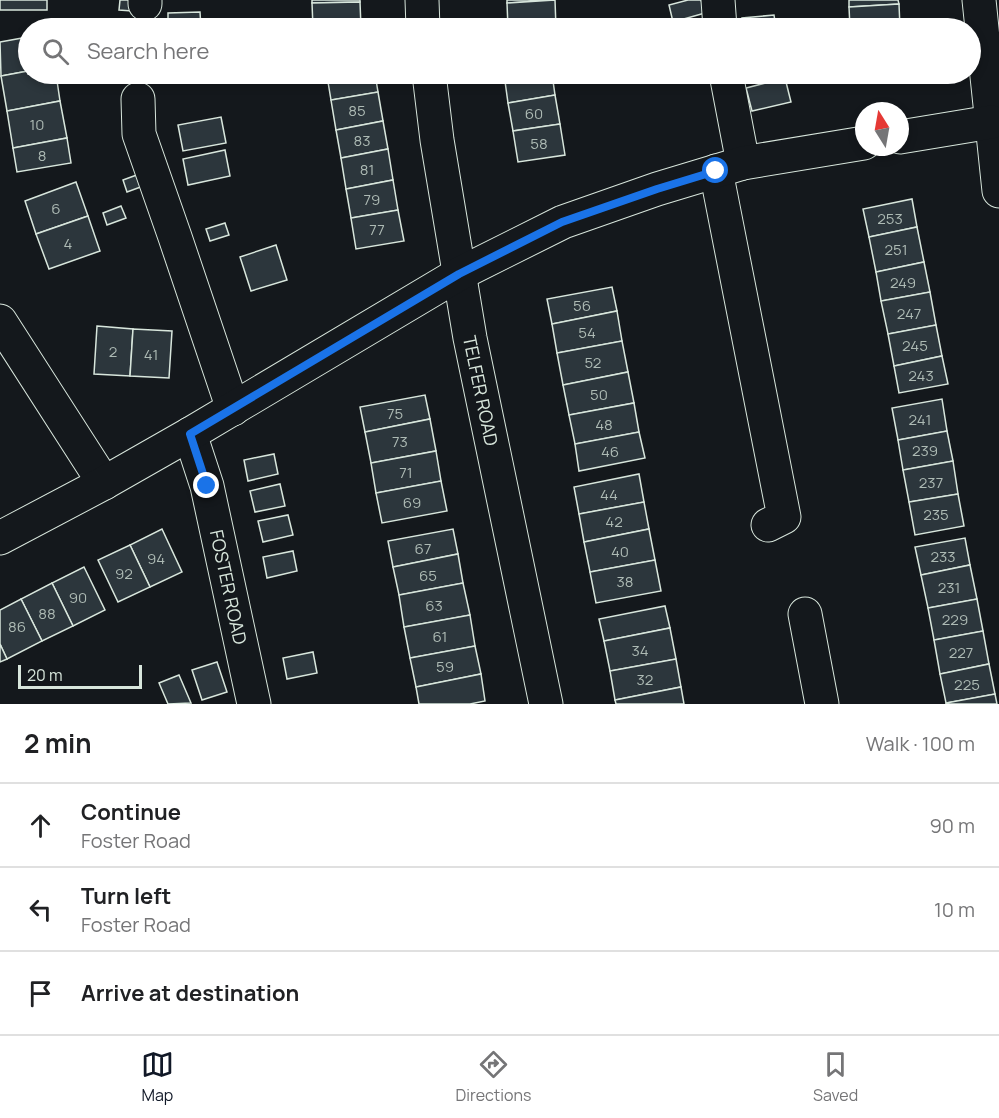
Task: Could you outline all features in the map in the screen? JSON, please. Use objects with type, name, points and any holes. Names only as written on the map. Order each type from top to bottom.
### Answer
[{"type":"street","points":[[422,0],[423,18]]},
{"type":"street","points":[[718,0],[719,18]]},
{"type":"street","points":[[979,0],[981,18]]},
{"type":"street","points":[[981,20],[999,191]]},
{"type":"street","name":"TELFER ROAD","points":[[430,84],[437,140],[470,338],[546,704]]},
{"type":"street","points":[[726,84],[730,166],[784,517],[768,525]]},
{"type":"street","points":[[138,99],[139,134],[233,409]]},
{"type":"street","points":[[909,136],[991,122]]},
{"type":"street","points":[[0,538],[190,434],[459,274],[562,222],[730,166],[855,145]]},
{"type":"street","points":[[0,321],[104,483]]},
{"type":"street","name":"FOSTER ROAD","points":[[190,434],[207,486],[254,704]]},
{"type":"street","points":[[805,614],[822,704]]},
{"type":"building","points":[[0,0],[47,0],[47,10],[0,10]]},
{"type":"building","points":[[120,0],[132,0],[132,11],[119,10]]},
{"type":"building","points":[[312,0],[360,0],[360,2],[312,3]]},
{"type":"building","points":[[507,0],[554,0],[507,3]]},
{"type":"building","points":[[555,0],[556,18],[508,18],[507,3]]},
{"type":"building","points":[[688,0],[701,0],[705,13],[687,18],[672,18],[669,5]]},
{"type":"building","points":[[849,0],[898,0],[899,4],[849,7]]},
{"type":"building","points":[[360,2],[361,18],[313,18],[312,3]]},
{"type":"building","points":[[899,4],[900,18],[850,18],[849,7]]},
{"type":"building","points":[[200,12],[200,18],[168,18],[168,13]]},
{"type":"building","points":[[774,15],[774,18],[742,18]]},
{"type":"building","points":[[18,39],[18,73],[1,76],[0,42]]},
{"type":"building","points":[[18,73],[18,84],[57,84],[60,101],[7,111],[1,76]]},
{"type":"building","points":[[328,84],[377,84],[378,92],[331,100]]},
{"type":"building","points":[[505,84],[553,84],[555,95],[508,103]]},
{"type":"building","points":[[762,84],[786,84],[791,102],[752,111],[746,88]]},
{"type":"building","points":[[378,92],[383,121],[336,130],[331,100]]},
{"type":"building","points":[[555,95],[560,124],[513,131],[508,103]]},
{"type":"building","points":[[60,101],[67,138],[13,148],[7,111]]},
{"type":"building","points":[[221,117],[226,143],[183,151],[178,125]]},
{"type":"building","points":[[383,121],[388,149],[341,158],[336,130]]},
{"type":"building","points":[[560,124],[565,155],[518,162],[513,131]]},
{"type":"building","points":[[67,138],[71,163],[17,172],[13,148]]},
{"type":"building","points":[[388,149],[393,180],[346,189],[341,158]]},
{"type":"building","points":[[225,150],[230,176],[188,185],[183,159]]},
{"type":"building","points":[[142,173],[146,185],[127,192],[123,180]]},
{"type":"building","points":[[393,180],[398,210],[351,218],[346,189]]},
{"type":"building","points":[[76,182],[88,216],[36,234],[25,201]]},
{"type":"building","points":[[912,199],[917,227],[869,237],[863,209]]},
{"type":"building","points":[[121,206],[126,218],[107,225],[103,213]]},
{"type":"building","points":[[398,210],[404,241],[356,249],[351,218]]},
{"type":"building","points":[[88,216],[100,251],[49,269],[36,234]]},
{"type":"building","points":[[225,223],[229,235],[210,241],[206,229]]},
{"type":"building","points":[[917,227],[924,262],[876,272],[869,237]]},
{"type":"building","points":[[276,245],[287,280],[251,291],[240,257]]},
{"type":"building","points":[[924,262],[930,292],[881,301],[876,272]]},
{"type":"building","points":[[612,287],[617,311],[552,324],[547,299]]},
{"type":"building","points":[[930,292],[936,325],[888,334],[881,301]]},
{"type":"building","points":[[617,311],[622,341],[557,353],[552,324]]},
{"type":"building","points":[[936,325],[942,356],[894,366],[888,334]]},
{"type":"building","points":[[97,326],[133,329],[130,376],[94,374]]},
{"type":"building","points":[[133,329],[172,331],[169,378],[130,376]]},
{"type":"building","points":[[622,341],[628,372],[563,385],[557,353]]},
{"type":"building","points":[[942,356],[948,384],[899,393],[894,366]]},
{"type":"building","points":[[628,372],[634,403],[569,415],[563,385]]},
{"type":"building","points":[[425,395],[430,419],[365,432],[360,407]]},
{"type":"building","points":[[942,399],[947,431],[898,440],[892,408]]},
{"type":"building","points":[[634,403],[639,432],[575,444],[569,415]]},
{"type":"building","points":[[430,419],[436,451],[371,463],[365,432]]},
{"type":"building","points":[[947,431],[953,461],[903,470],[898,440]]},
{"type":"building","points":[[639,432],[645,458],[579,471],[575,444]]},
{"type":"building","points":[[436,451],[441,481],[376,493],[371,463]]},
{"type":"building","points":[[274,454],[278,474],[248,481],[244,460]]},
{"type":"building","points":[[953,461],[958,494],[909,502],[903,470]]},
{"type":"building","points":[[639,474],[644,502],[579,514],[574,487]]},
{"type":"building","points":[[441,481],[447,511],[382,523],[376,493]]},
{"type":"building","points":[[280,484],[285,506],[255,512],[250,491]]},
{"type":"building","points":[[958,494],[964,526],[915,535],[909,502]]},
{"type":"building","points":[[644,502],[649,529],[584,542],[579,514]]},
{"type":"building","points":[[288,515],[293,535],[263,542],[258,521]]},
{"type":"building","points":[[162,529],[182,572],[150,587],[130,545]]},
{"type":"building","points":[[453,529],[458,554],[393,567],[388,541]]},
{"type":"building","points":[[649,529],[655,560],[590,572],[584,542]]},
{"type":"building","points":[[965,538],[970,565],[921,575],[915,547]]},
{"type":"building","points":[[130,545],[150,587],[118,602],[98,560]]},
{"type":"building","points":[[293,551],[297,571],[267,578],[263,557]]},
{"type":"building","points":[[458,554],[463,583],[399,595],[393,567]]},
{"type":"building","points":[[655,560],[661,591],[596,603],[590,572]]},
{"type":"building","points":[[970,565],[977,599],[928,608],[921,575]]},
{"type":"building","points":[[84,567],[105,610],[73,626],[52,583]]},
{"type":"building","points":[[52,583],[73,626],[42,641],[21,599]]},
{"type":"building","points":[[463,583],[470,615],[404,627],[399,595]]},
{"type":"building","points":[[21,599],[42,641],[7,659],[0,644],[0,610]]},
{"type":"building","points":[[977,599],[983,631],[934,640],[928,608]]},
{"type":"building","points":[[665,606],[670,628],[604,641],[599,619]]},
{"type":"building","points":[[470,615],[475,646],[410,658],[404,627]]},
{"type":"building","points":[[670,628],[676,659],[610,671],[604,641]]},
{"type":"building","points":[[983,631],[989,664],[940,674],[934,640]]},
{"type":"building","points":[[0,644],[7,659],[0,662]]},
{"type":"building","points":[[475,646],[481,674],[416,687],[410,658]]},
{"type":"building","points":[[313,652],[317,673],[287,679],[283,658]]},
{"type":"building","points":[[676,659],[681,687],[615,700],[610,671]]},
{"type":"building","points":[[217,662],[227,692],[202,700],[192,670]]},
{"type":"building","points":[[989,664],[995,694],[946,703],[940,674]]},
{"type":"building","points":[[481,674],[485,701],[470,704],[419,704],[416,687]]},
{"type":"building","points":[[179,675],[191,703],[168,704],[159,683]]},
{"type":"building","points":[[681,687],[684,704],[616,704],[615,700]]},
{"type":"building","points":[[995,694],[997,704],[946,704],[946,703]]},
{"type":"route","points":[[207,486],[190,434],[459,274],[562,222],[716,171]]}]
